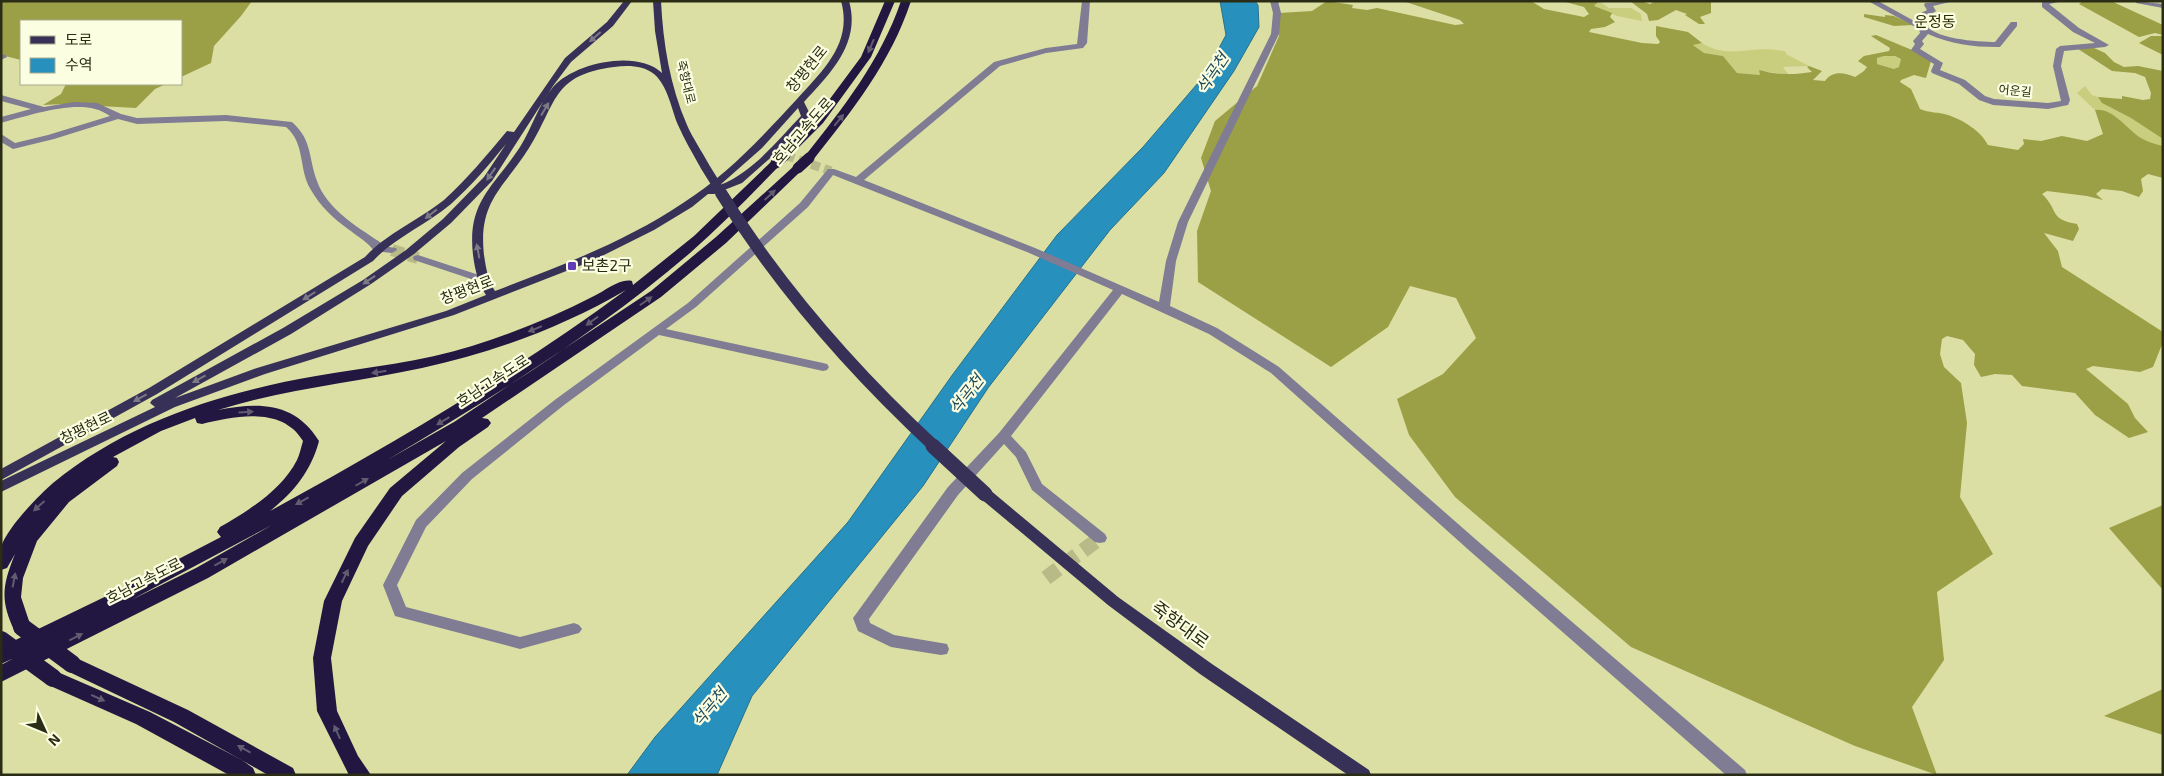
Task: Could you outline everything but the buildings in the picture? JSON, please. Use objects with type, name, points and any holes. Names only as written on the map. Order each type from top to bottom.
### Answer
[{"type":"highway","name":"호남고속도로","points":[[1,656],[183,566],[396,448],[469,405],[555,348],[671,262],[711,228],[737,200],[819,121],[866,57],[890,1]]},
{"type":"highway","name":"호남고속도로","points":[[1,674],[202,572],[340,496],[459,426],[578,348],[663,288],[722,240],[809,158],[850,106],[884,54],[906,1]]},
{"type":"highway","points":[[1,563],[10,542],[33,511],[87,466],[152,428],[191,413],[268,391],[402,368],[443,359],[511,339],[611,294],[659,263],[737,200]]},
{"type":"highway","points":[[361,775],[351,762],[328,711],[322,658],[333,600],[362,543],[396,492],[452,443],[529,391],[578,348]]},
{"type":"highway","points":[[1,648],[159,570],[241,523],[279,494],[304,463],[311,441],[302,426],[280,414],[247,411],[215,415],[160,436],[106,465],[63,498],[30,538],[14,578],[12,597],[22,627],[72,664],[167,709],[246,750],[286,775]]},
{"type":"highway","points":[[1,640],[53,678],[143,718],[235,767],[246,775]]},
{"type":"main road","points":[[80,448],[118,424],[286,331],[367,282],[410,252],[447,221],[488,179],[568,60],[610,24],[628,1]]},
{"type":"main road","name":"죽향대로","points":[[657,1],[661,40],[673,98],[682,124],[704,165],[750,239],[807,314],[872,387],[985,494],[1121,606],[1206,669],[1363,775]]},
{"type":"main road","name":"창평현로","points":[[1,487],[171,404],[234,381],[450,313],[588,259],[650,228],[698,197],[737,166],[759,146],[800,102],[837,58],[844,45],[848,32],[849,15],[845,1]]},
{"type":"main road","points":[[493,296],[485,287],[482,279],[476,239],[478,218],[485,198],[526,146],[557,89],[568,78],[603,65],[626,63],[652,68],[661,76],[673,98]]},
{"type":"main road","points":[[1,475],[218,353],[369,259],[378,250],[446,202],[478,172],[537,104]]},
{"type":"street","points":[[856,182],[997,64],[1046,51],[1080,46],[1083,43],[1086,1]]},
{"type":"street","points":[[1164,308],[1171,261],[1183,222],[1275,34],[1277,13],[1274,1]]},
{"type":"street","points":[[1872,1],[1924,29],[1962,44],[1997,45],[2014,24]]},
{"type":"street","points":[[1924,29],[1920,22],[1922,16],[1932,12],[1928,5],[1950,1]]},
{"type":"street","name":"어운길","points":[[1924,29],[1924,33],[1917,41],[1920,44],[1915,50],[1939,63],[1935,71],[1962,82],[1982,98],[1992,102],[2016,105],[2048,106],[2065,103],[2066,100],[2057,66],[2060,49],[2105,44],[2076,30],[2045,5],[2045,2],[2059,1]]},
{"type":"street","points":[[2139,1],[2163,6]]},
{"type":"street","points":[[2,99],[41,109]]},
{"type":"street","points":[[1,120],[41,109],[74,105],[96,106],[118,116],[137,121],[226,118],[289,124],[294,127],[304,143],[315,189],[345,224],[376,244],[378,250],[392,250]]},
{"type":"street","points":[[1,137],[13,146],[51,137],[118,116]]},
{"type":"street","points":[[574,629],[520,642],[510,640],[400,612],[390,585],[421,524],[468,476],[560,402],[692,305],[804,205],[831,172],[1031,250],[1164,308],[1213,331],[1275,370],[1476,548],[1739,775]]},
{"type":"street","points":[[418,258],[482,279]]},
{"type":"street","points":[[942,649],[890,642],[863,627],[861,618],[953,491],[1004,436],[1120,289]]},
{"type":"street","points":[[657,331],[823,367]]},
{"type":"street","points":[[1004,436],[1022,455],[1036,487],[1100,538]]},
{"type":"green space","points":[[1,1],[252,1],[214,46],[211,63],[182,77],[182,20],[20,20],[20,60],[1,55]]},
{"type":"green space","points":[[1327,1],[1353,5],[1352,8],[1367,10],[1377,8],[1455,25],[1464,24],[1460,20],[1403,1],[1531,1],[1544,9],[1584,17],[1589,14],[1584,7],[1562,1],[1599,1],[1594,6],[1612,13],[1610,17],[1615,22],[1605,27],[1591,29],[1589,32],[1642,43],[1658,44],[1660,42],[1656,36],[1656,26],[1688,32],[1702,43],[1693,45],[1704,53],[1723,56],[1737,73],[1760,75],[1759,70],[1772,73],[1799,74],[1812,72],[1807,67],[1809,66],[1822,71],[1813,80],[1825,81],[1835,74],[1855,77],[1867,67],[1858,61],[1864,56],[1889,51],[1890,48],[1871,36],[1876,35],[1912,50],[1931,61],[1926,78],[1914,75],[1900,82],[1911,89],[1920,109],[1948,115],[1960,120],[1981,135],[1988,145],[2018,150],[2024,144],[2023,139],[2041,141],[2062,136],[2087,141],[2103,134],[2095,110],[2102,110],[2120,120],[2141,138],[2163,146],[2163,178],[2148,174],[2141,179],[2143,191],[2139,197],[2122,191],[2102,189],[2096,194],[2103,200],[2047,191],[2042,194],[2058,217],[2077,224],[2079,229],[2073,241],[2044,233],[2058,251],[2062,267],[2163,332],[2163,342],[2153,367],[2140,372],[2093,366],[2086,369],[2128,404],[2135,418],[2148,432],[2129,438],[2095,415],[2075,393],[2022,386],[2012,375],[1995,374],[1981,377],[1974,365],[1975,354],[1963,340],[1947,336],[1942,339],[1940,354],[1944,367],[1961,383],[1967,423],[1960,497],[1993,554],[1937,592],[1944,660],[1912,707],[1937,775],[1855,746],[1631,647],[1455,497],[1409,435],[1397,399],[1443,374],[1476,338],[1456,298],[1410,286],[1388,327],[1331,367],[1198,282],[1197,231],[1211,191],[1201,158],[1215,121],[1257,86],[1279,36],[1279,13],[1312,11]],"holes":[[[1895,56],[1901,59],[1899,67],[1894,69],[1877,64],[1877,58]]]},
{"type":"green space","points":[[1599,1],[1609,8],[1631,8],[1641,14],[1642,21],[1617,16],[1594,6]]},
{"type":"green space","points":[[1630,1],[1641,1],[1650,4],[1656,1],[1711,1],[1711,13],[1700,17],[1705,24],[1699,24],[1685,15],[1687,14],[1676,10],[1658,20],[1649,21],[1647,14]]},
{"type":"green space","points":[[2083,1],[2111,1],[2163,25],[2163,35],[2155,33],[2139,37],[2079,4]]},
{"type":"green space","points":[[1864,14],[1885,17],[1885,15],[1894,16],[1913,25],[1894,26],[1864,17]]},
{"type":"green space","points":[[2151,36],[2163,36],[2163,55],[2139,43]]},
{"type":"green space","points":[[1702,43],[1723,51],[1765,49],[1786,52],[1786,54],[1809,66],[1783,67],[1788,74],[1759,71],[1761,75],[1737,73],[1723,56],[1704,53],[1692,44]]},
{"type":"green space","points":[[2075,47],[2092,47],[2105,53],[2114,62],[2124,67],[2138,66],[2163,71],[2163,139],[2131,118],[2102,103],[2098,97],[2122,99],[2122,96],[2143,100],[2150,99],[2151,93],[2145,77],[2135,73],[2112,71]]},
{"type":"green space","points":[[1895,56],[1901,59],[1899,67],[1894,69],[1877,64],[1877,58]]},
{"type":"green space","points":[[66,85],[164,85],[155,89],[136,108],[63,104],[43,105],[61,94]]},
{"type":"green space","points":[[2085,86],[2102,103],[2131,118],[2163,139],[2163,146],[2141,138],[2108,112],[2095,110],[2077,93]]},
{"type":"green space","points":[[2163,505],[2163,590],[2109,528]]},
{"type":"green space","points":[[2163,689],[2163,735],[2104,716]]},
{"type":"water","name":"석곡천","points":[[1220,1],[1255,1],[1258,5],[1259,27],[1234,71],[1164,173],[1110,230],[988,388],[923,486],[752,696],[717,775],[627,775],[655,737],[848,522],[953,374],[1057,235],[1143,147],[1204,76],[1226,35]]},
{"type":"tunnel","points":[[773,151],[831,171]]},
{"type":"tunnel","points":[[392,250],[418,258]]},
{"type":"tunnel","points":[[1046,578],[1100,538]]},
{"type":"place","name":"보촌2구","points":[[572,266]]},
{"type":"district","name":"운정동","points":[[1935,22]]}]
